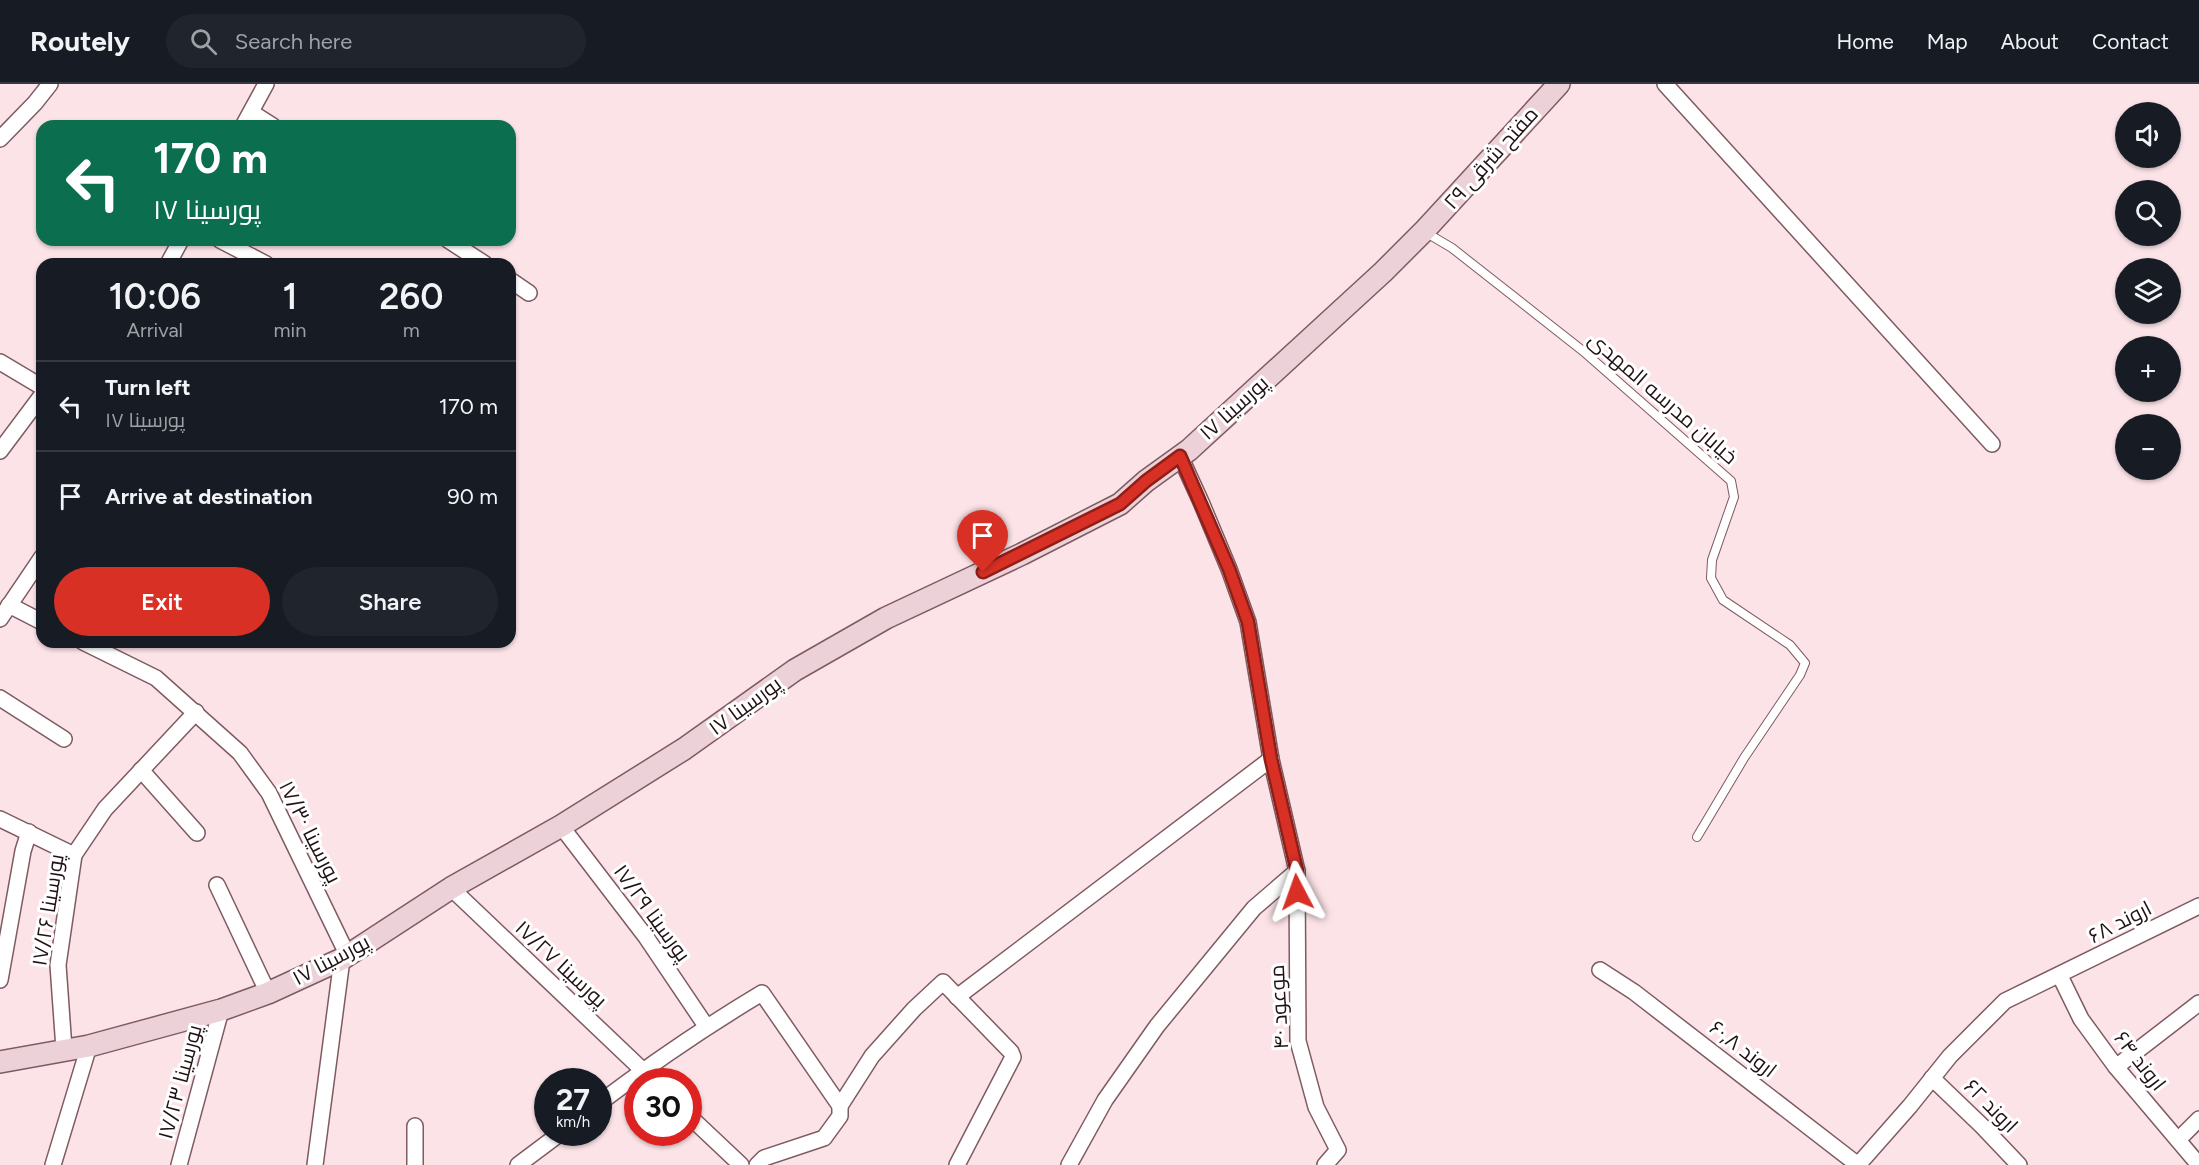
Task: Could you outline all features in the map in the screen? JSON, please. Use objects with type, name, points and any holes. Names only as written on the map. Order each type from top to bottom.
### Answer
[{"type":"street","points":[[0,139],[50,84]]},
{"type":"street","points":[[246,120],[266,84]]},
{"type":"street","name":"مفتح شرقی ۲۹","points":[[1424,231],[1558,84]]},
{"type":"street","points":[[1665,84],[1992,444]]},
{"type":"street","points":[[251,112],[264,120]]},
{"type":"street","name":"پورسینا ۱۷","points":[[0,1062],[89,1046],[221,1010],[268,993],[345,957],[451,888],[561,826],[684,749],[795,670],[885,618],[1022,554],[1120,504],[1180,456],[1383,272],[1424,231]]},
{"type":"street","points":[[232,246],[254,258]]},
{"type":"street","points":[[457,246],[476,258]]},
{"type":"street","points":[[516,284],[529,293]]},
{"type":"street","points":[[0,362],[36,383]]},
{"type":"street","points":[[0,451],[36,403]]},
{"type":"street","points":[[1069,1165],[1106,1100],[1157,1026],[1254,908],[1297,871],[1271,759],[1248,622],[1229,569],[1180,456]]},
{"type":"street","points":[[0,619],[36,566]]},
{"type":"street","points":[[9,605],[36,619]]},
{"type":"street","name":"پورسینا ۱۷/۳۰","points":[[95,648],[156,678],[240,753],[269,793],[345,957]]},
{"type":"street","points":[[0,698],[64,739]]},
{"type":"street","name":"پورسینا ۱۷/۲۶","points":[[64,1049],[58,965],[74,855],[105,809],[196,712]]},
{"type":"street","points":[[957,997],[1271,759]]},
{"type":"street","points":[[141,770],[197,833]]},
{"type":"street","points":[[0,819],[74,855]]},
{"type":"street","name":"پورسینا ۱۷/۲۹","points":[[561,826],[646,937],[706,1026]]},
{"type":"street","points":[[0,980],[23,851],[29,832]]},
{"type":"street","name":"موعود ۴۰","points":[[1297,871],[1299,1041],[1316,1107],[1338,1150],[1325,1165]]},
{"type":"street","points":[[217,885],[268,993]]},
{"type":"street","name":"پورسینا ۱۷/۲۷","points":[[451,888],[641,1068]]},
{"type":"street","name":"اروند ۶۸","points":[[1858,1165],[1950,1056],[2005,1001],[2199,906]]},
{"type":"street","points":[[315,1165],[345,957]]},
{"type":"street","name":"اروند ۶۰٫۸","points":[[1600,970],[1634,992],[1858,1165]]},
{"type":"street","name":"اروند ۶۴","points":[[2060,976],[2081,1019],[2116,1067],[2199,1165]]},
{"type":"street","points":[[757,1165],[764,1158],[824,1138],[840,1116],[840,1106],[872,1056],[941,982],[945,982],[1011,1052],[1013,1057],[957,1165]]},
{"type":"street","points":[[646,1068],[706,1026],[762,993],[840,1106]]},
{"type":"street","points":[[2116,1067],[2199,1003]]},
{"type":"street","name":"پورسینا ۱۷/۲۳","points":[[179,1165],[221,1010]]},
{"type":"street","points":[[53,1165],[89,1046]]},
{"type":"street","name":"اروند ۶۲","points":[[1932,1078],[2019,1165]]},
{"type":"street","points":[[612,1093],[624,1084]]},
{"type":"street","points":[[2178,1140],[2199,1119]]},
{"type":"street","points":[[415,1126],[415,1165]]},
{"type":"street","points":[[702,1128],[741,1165]]},
{"type":"street","points":[[530,1162],[547,1146]]},
{"type":"lane","name":"خیابان مدرسه المهدی","points":[[1424,231],[1452,248],[1583,351],[1731,481],[1734,497],[1712,560],[1711,578],[1723,600],[1790,645],[1805,663],[1800,675],[1744,758],[1697,837]]},
{"type":"route","points":[[983,572],[1120,504],[1180,456],[1229,569],[1248,622],[1271,759],[1297,871],[1297,892]]}]
